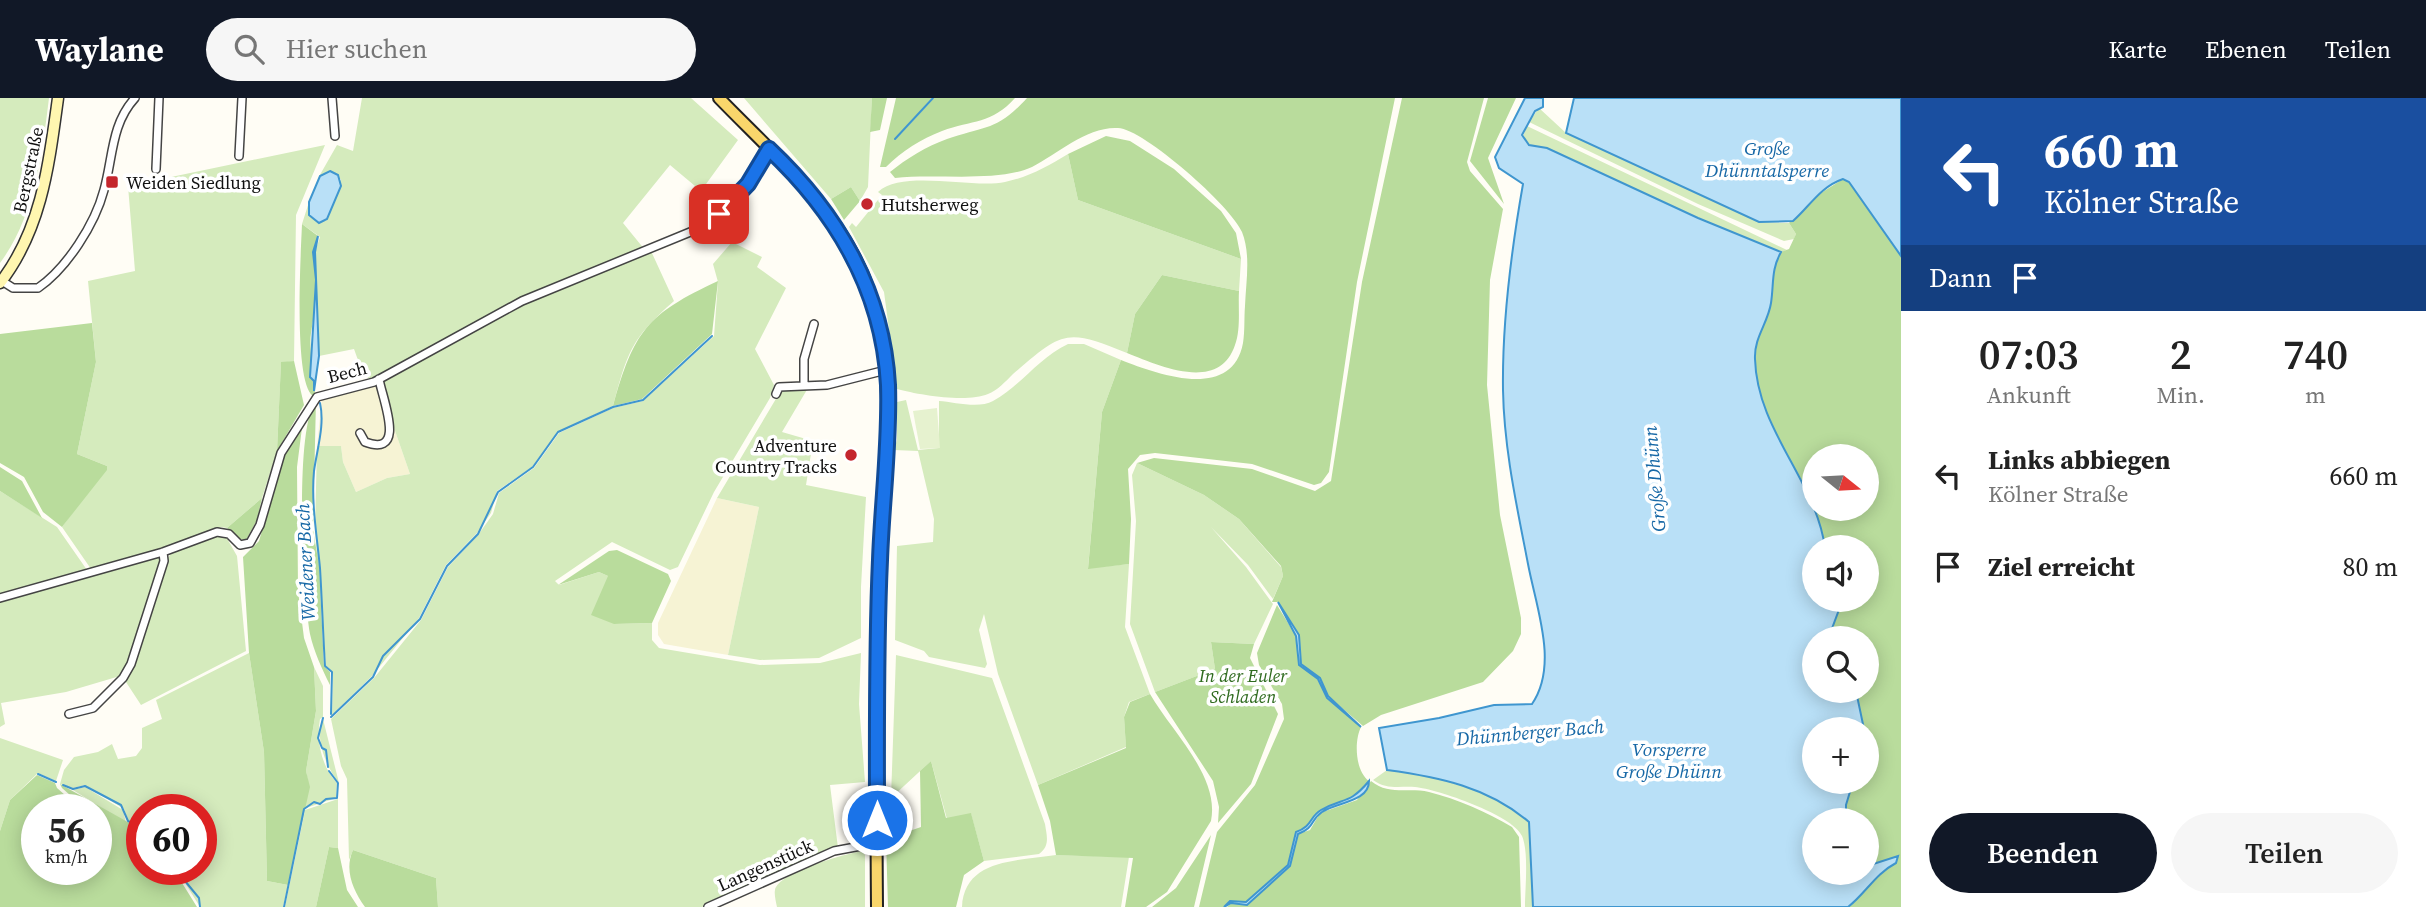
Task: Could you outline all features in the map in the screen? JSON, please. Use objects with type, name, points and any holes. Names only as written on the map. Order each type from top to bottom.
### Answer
[{"type":"main road","name":"Bergstraße","points":[[1,282],[28,238],[39,206],[48,172],[58,98]]},
{"type":"main road","points":[[719,98],[811,191],[852,254],[870,293],[886,370],[888,398],[877,643],[877,907]]},
{"type":"street","points":[[1,282],[13,288],[38,288],[53,275],[75,246],[94,216],[103,193],[118,124],[135,98]]},
{"type":"street","points":[[156,169],[159,98]]},
{"type":"street","points":[[239,156],[242,98]]},
{"type":"street","points":[[332,98],[335,136]]},
{"type":"street","points":[[379,379],[522,301],[700,228],[719,214],[748,184],[769,149]]},
{"type":"street","points":[[804,385],[804,359],[814,324]]},
{"type":"street","points":[[776,394],[779,387],[827,385],[886,370]]},
{"type":"street","name":"Bech","points":[[163,552],[217,531],[229,534],[240,545],[253,541],[277,464],[311,402],[327,393],[379,379],[391,426],[389,436],[382,443],[373,445],[365,442],[360,433]]},
{"type":"street","points":[[0,598],[163,552],[163,561],[131,664],[123,678],[93,708],[69,714]]},
{"type":"street","name":"Langenstück","points":[[708,907],[834,851],[877,843]]},
{"type":"shaded area","points":[[384,379],[385,402],[410,474],[387,478],[356,492],[343,462],[341,446],[317,446],[322,397]]},
{"type":"shaded area","points":[[717,498],[759,507],[728,655],[664,644],[658,635],[658,623]]},
{"type":"green space","points":[[0,98],[49,98],[40,162],[29,205],[12,245],[0,263]]},
{"type":"green space","points":[[362,98],[691,98],[738,140],[701,191],[670,165],[623,223],[645,250],[557,285],[373,381],[363,374],[354,349],[319,356],[315,252],[320,237],[302,224],[309,202],[310,217],[326,221],[329,216],[341,179],[320,176],[317,180],[337,145],[353,151]]},
{"type":"green space","points":[[744,98],[872,98],[868,187],[860,201],[851,187],[831,199]]},
{"type":"green space","points":[[872,98],[887,98],[880,130],[870,132]]},
{"type":"green space","points":[[896,98],[932,98],[895,140],[934,98],[1015,98],[998,113],[934,134],[905,151],[886,167],[880,167]]},
{"type":"green space","points":[[1027,98],[1395,98],[1357,282],[1329,472],[1321,483],[1314,485],[1252,464],[1155,453],[1140,455],[1128,469],[1131,519],[1129,564],[1088,569],[1102,412],[1121,360],[1154,372],[1191,379],[1209,378],[1224,373],[1236,361],[1243,343],[1247,268],[1245,241],[1235,220],[1186,171],[1147,141],[1118,128],[1095,131],[1032,167],[1018,172],[984,176],[895,178],[890,172],[932,145],[999,122]]},
{"type":"green space","points":[[1402,98],[1484,98],[1467,162],[1470,171],[1503,209],[1490,280],[1487,385],[1500,515],[1521,618],[1521,634],[1513,651],[1483,682],[1381,715],[1363,726],[1328,696],[1320,678],[1301,664],[1298,635],[1278,602],[1272,602],[1283,576],[1281,566],[1239,519],[1204,495],[1137,463],[1154,458],[1252,469],[1315,491],[1331,481],[1362,282]]},
{"type":"green space","points":[[1488,98],[1516,98],[1488,158],[1504,204],[1470,161]]},
{"type":"green space","points":[[1539,108],[1566,133],[1759,222],[1789,223],[1796,234],[1794,239],[1784,241],[1698,204],[1529,122]]},
{"type":"green space","points":[[1527,126],[1787,250],[1781,252],[1698,218],[1547,148],[1531,146],[1522,139]]},
{"type":"green space","points":[[1106,136],[1130,141],[1174,169],[1221,211],[1236,233],[1241,259],[1078,200],[1068,154]]},
{"type":"green space","points":[[325,145],[296,215],[294,361],[281,363],[277,451],[262,498],[227,528],[221,527],[187,543],[91,569],[62,527],[107,466],[77,454],[96,362],[88,281],[135,271],[128,186]]},
{"type":"green space","points":[[1068,154],[1078,200],[1241,259],[1239,291],[1162,275],[1135,314],[1127,353],[1090,340],[1066,338],[1043,349],[998,388],[979,397],[930,396],[897,389],[884,292],[849,227],[852,223],[856,227],[882,195],[878,192],[889,185],[921,181],[1005,182],[1046,167]]},
{"type":"green space","points":[[1843,179],[1855,187],[1901,256],[1901,907],[1848,907],[1871,885],[1879,885],[1879,876],[1896,863],[1898,857],[1879,862],[1879,808],[1846,808],[1849,794],[1879,794],[1879,717],[1861,717],[1858,703],[1879,703],[1879,626],[1833,626],[1838,612],[1879,612],[1879,535],[1822,535],[1819,522],[1880,522],[1880,444],[1802,444],[1802,481],[1764,408],[1755,365],[1757,338],[1771,303],[1775,266],[1781,252],[1789,249],[1796,234],[1789,223],[1810,200]]},
{"type":"green space","points":[[851,187],[860,201],[844,220],[831,199]]},
{"type":"green space","points":[[302,224],[318,236],[311,338],[310,377],[314,381],[313,396],[307,386],[300,343]]},
{"type":"green space","points":[[732,242],[762,257],[757,267],[786,288],[755,349],[774,385],[770,398],[714,492],[678,567],[670,570],[612,542],[555,581],[559,585],[599,572],[608,576],[614,624],[652,623],[652,640],[659,648],[760,665],[820,663],[861,653],[859,704],[865,782],[830,785],[838,848],[702,907],[438,907],[436,878],[353,850],[349,860],[347,779],[341,766],[331,719],[374,678],[421,620],[448,567],[478,535],[493,514],[499,493],[534,468],[559,433],[613,408],[643,401],[714,336],[718,282],[713,264]]},
{"type":"green space","points":[[651,251],[674,301],[648,326],[633,347],[613,406],[558,432],[532,467],[497,491],[491,513],[477,533],[446,565],[419,618],[372,676],[332,715],[333,672],[326,666],[315,530],[317,446],[341,446],[343,462],[356,492],[387,478],[410,474],[385,402],[384,379],[523,303]]},
{"type":"green space","points":[[1162,275],[1239,291],[1237,339],[1227,360],[1216,368],[1187,372],[1127,353],[1135,314]]},
{"type":"green space","points":[[718,281],[712,334],[642,399],[613,406],[628,359],[647,328],[675,304]]},
{"type":"green space","points":[[92,323],[96,362],[77,454],[107,466],[107,470],[62,527],[43,512],[24,477],[0,463],[0,334]]},
{"type":"green space","points":[[1068,344],[1084,344],[1121,360],[1102,412],[1088,568],[1129,564],[1125,627],[1150,694],[1129,702],[1124,717],[1126,747],[1038,785],[998,674],[984,614],[979,630],[987,664],[985,668],[929,657],[924,651],[895,640],[897,546],[933,542],[934,519],[918,451],[894,450],[897,440],[897,402],[906,400],[918,450],[939,448],[939,401],[974,405],[993,401]]},
{"type":"green space","points":[[294,361],[304,405],[277,451],[281,362]]},
{"type":"green space","points":[[808,388],[782,432],[813,441],[806,485],[866,497],[861,638],[819,658],[760,660],[728,655],[759,507],[717,498],[780,392]]},
{"type":"green space","points":[[316,400],[313,530],[319,565],[324,666],[330,672],[330,685],[310,634],[303,550],[305,443],[309,417]]},
{"type":"green space","points":[[937,408],[940,448],[920,449],[913,411]]},
{"type":"green space","points":[[303,420],[297,467],[298,591],[304,638],[314,667],[316,711],[306,771],[310,787],[288,885],[267,881],[264,752],[249,653],[243,557],[259,541],[284,455]]},
{"type":"green space","points":[[1137,463],[1204,495],[1239,519],[1281,567],[1283,576],[1273,599],[1248,565],[1211,527],[1246,567],[1273,604],[1254,644],[1211,642],[1215,669],[1155,692],[1130,624],[1136,521],[1132,475]]},
{"type":"green space","points":[[0,467],[22,481],[42,518],[0,491]]},
{"type":"green space","points":[[0,491],[57,527],[87,570],[0,595]]},
{"type":"green space","points":[[262,498],[257,520],[246,540],[239,539],[227,528]]},
{"type":"green space","points":[[214,535],[225,535],[237,556],[246,651],[141,705],[124,679],[167,559],[173,551]]},
{"type":"green space","points":[[617,550],[668,574],[671,581],[652,623],[614,624],[591,615],[608,576],[599,572],[558,585],[609,551]]},
{"type":"green space","points":[[158,556],[161,564],[130,660],[120,676],[66,692],[1,703],[5,724],[0,727],[0,601]]},
{"type":"green space","points":[[1277,605],[1296,636],[1299,665],[1318,679],[1327,698],[1361,727],[1357,740],[1358,763],[1369,781],[1351,798],[1321,810],[1305,827],[1296,832],[1288,865],[1246,902],[1230,901],[1224,907],[1199,907],[1217,832],[1255,785],[1284,719],[1282,704],[1259,665],[1257,653]]},
{"type":"green space","name":"In der Euler Schladen","points":[[1211,642],[1254,644],[1250,658],[1278,714],[1251,784],[1218,823],[1219,807],[1213,781],[1155,692],[1215,669]]},
{"type":"green space","points":[[249,653],[264,752],[267,881],[288,885],[283,907],[200,907],[186,885],[217,885],[217,794],[126,794],[126,815],[124,809],[112,802],[112,794],[100,794],[85,785],[73,788],[60,784],[64,770],[74,757],[98,752],[112,744],[118,759],[136,756],[142,748],[142,728],[162,719],[156,700]]},
{"type":"green space","points":[[896,655],[992,678],[1045,824],[1046,844],[1039,854],[984,861],[971,814],[947,819],[931,761],[891,798]]},
{"type":"green space","points":[[314,667],[323,686],[323,717],[320,719],[319,744],[327,769],[337,783],[336,798],[303,809],[309,787],[306,771],[316,711]]},
{"type":"green space","points":[[1150,694],[1201,771],[1212,804],[1211,821],[1167,892],[1146,907],[1125,907],[1133,858],[1056,855],[1050,821],[1038,785],[1126,748],[1124,717],[1130,702]]},
{"type":"green space","points":[[323,719],[339,783],[323,752],[320,734]]},
{"type":"green space","points":[[0,738],[63,760],[56,781],[38,773],[10,800],[0,831]]},
{"type":"green space","points":[[931,761],[946,818],[971,813],[984,861],[964,875],[956,907],[888,907],[886,839],[921,827],[920,771]]},
{"type":"green space","points":[[1387,770],[1444,780],[1480,792],[1529,822],[1533,907],[1525,907],[1525,851],[1522,836],[1516,828],[1490,812],[1456,798],[1415,787],[1388,786],[1373,780]]},
{"type":"green space","points":[[37,775],[55,783],[64,794],[21,794],[21,885],[112,885],[112,813],[126,821],[126,885],[183,885],[197,907],[0,907],[0,831],[10,800]]},
{"type":"green space","points":[[1371,781],[1385,788],[1429,792],[1450,798],[1512,827],[1519,837],[1521,907],[1227,907],[1231,903],[1247,904],[1290,866],[1298,834],[1310,830],[1320,813],[1357,800]]},
{"type":"green space","points":[[60,784],[78,794],[69,794]]},
{"type":"green space","points":[[85,787],[97,794],[79,794],[73,790]]},
{"type":"green space","points":[[338,799],[338,848],[329,847],[316,907],[285,907],[305,810]]},
{"type":"green space","points":[[112,803],[123,810],[126,823],[112,814]]},
{"type":"green space","points":[[1211,835],[1194,907],[1152,907],[1176,888]]},
{"type":"green space","points":[[329,847],[338,848],[347,890],[358,907],[316,907]]},
{"type":"green space","points":[[353,850],[436,878],[438,907],[365,907],[351,880],[349,865]]},
{"type":"green space","points":[[862,851],[865,855],[865,907],[777,907],[775,890],[779,883],[788,877],[814,865]]},
{"type":"green space","points":[[1056,855],[1129,857],[1121,907],[962,907],[965,891],[972,879],[983,871],[1011,861]]},
{"type":"water","name":"Vorsperre Große Dhünn","points":[[1525,98],[1543,98],[1543,107],[1535,111],[1522,135],[1529,145],[1547,148],[1698,218],[1781,252],[1774,271],[1769,310],[1755,351],[1758,385],[1776,433],[1802,483],[1802,522],[1819,522],[1822,535],[1802,535],[1802,612],[1838,612],[1833,626],[1802,626],[1802,703],[1859,703],[1861,717],[1802,717],[1802,794],[1849,794],[1846,808],[1802,808],[1802,885],[1871,885],[1848,907],[1533,907],[1529,822],[1480,792],[1444,780],[1387,770],[1379,728],[1494,705],[1532,704],[1540,689],[1544,672],[1545,654],[1540,617],[1508,456],[1503,390],[1506,312],[1523,184],[1499,168],[1495,157]]},
{"type":"water","name":"Große Dhünntalsperre","points":[[1574,98],[1901,98],[1901,256],[1849,182],[1843,179],[1822,192],[1793,221],[1759,222],[1566,133]]},
{"type":"water","points":[[330,171],[338,175],[341,186],[327,219],[319,223],[309,215],[309,202],[320,176]]},
{"type":"water","points":[[318,236],[315,252],[319,356],[314,391],[314,381],[310,377],[316,280],[313,252]]},
{"type":"water","points":[[1278,602],[1299,635],[1301,664],[1320,678],[1328,696],[1361,727],[1327,698],[1318,679],[1299,665],[1296,636]]},
{"type":"water","points":[[1369,781],[1364,793],[1322,812],[1310,827],[1298,834],[1290,866],[1247,905],[1231,903],[1224,907],[1230,901],[1246,902],[1288,865],[1296,832],[1305,827],[1321,810],[1351,797]]},
{"type":"water","name":"Vorsperre Große Dhünn","points":[[1898,856],[1896,863],[1879,876],[1879,862]]},
{"type":"waterway","points":[[895,139],[933,98]]},
{"type":"waterway","points":[[331,717],[373,677],[383,656],[420,619],[447,566],[478,534],[498,492],[533,467],[558,432],[613,407],[643,400],[712,336]]},
{"type":"waterway","name":"Weidener Bach","points":[[320,403],[321,428],[313,495],[325,666],[332,672],[331,714]]},
{"type":"waterway","name":"Weidener Bach","points":[[323,718],[318,738],[322,748],[326,750],[328,767]]},
{"type":"waterway","name":"Weidener Bach","points":[[284,907],[304,809],[314,802],[320,804],[326,799],[337,798],[338,783],[329,771]]},
{"type":"waterway","points":[[38,774],[56,782]]},
{"type":"waterway","points":[[63,785],[73,789],[85,786],[121,805],[126,816]]},
{"type":"waterway","points":[[188,885],[199,898],[200,907]]},
{"type":"place","name":"Weiden Siedlung","points":[[112,182]]},
{"type":"place","name":"Hutsherweg","points":[[867,204]]},
{"type":"place","name":"Adventure Country Tracks","points":[[851,455]]},
{"type":"route","points":[[719,214],[748,184],[769,149],[811,191],[821,205],[852,254],[870,293],[888,381],[877,643],[877,820]]},
{"type":"water label","name":"Große Dhünn","points":[[1654,479]]},
{"type":"water label","name":"Dhünnberger Bach","points":[[1530,732]]}]
